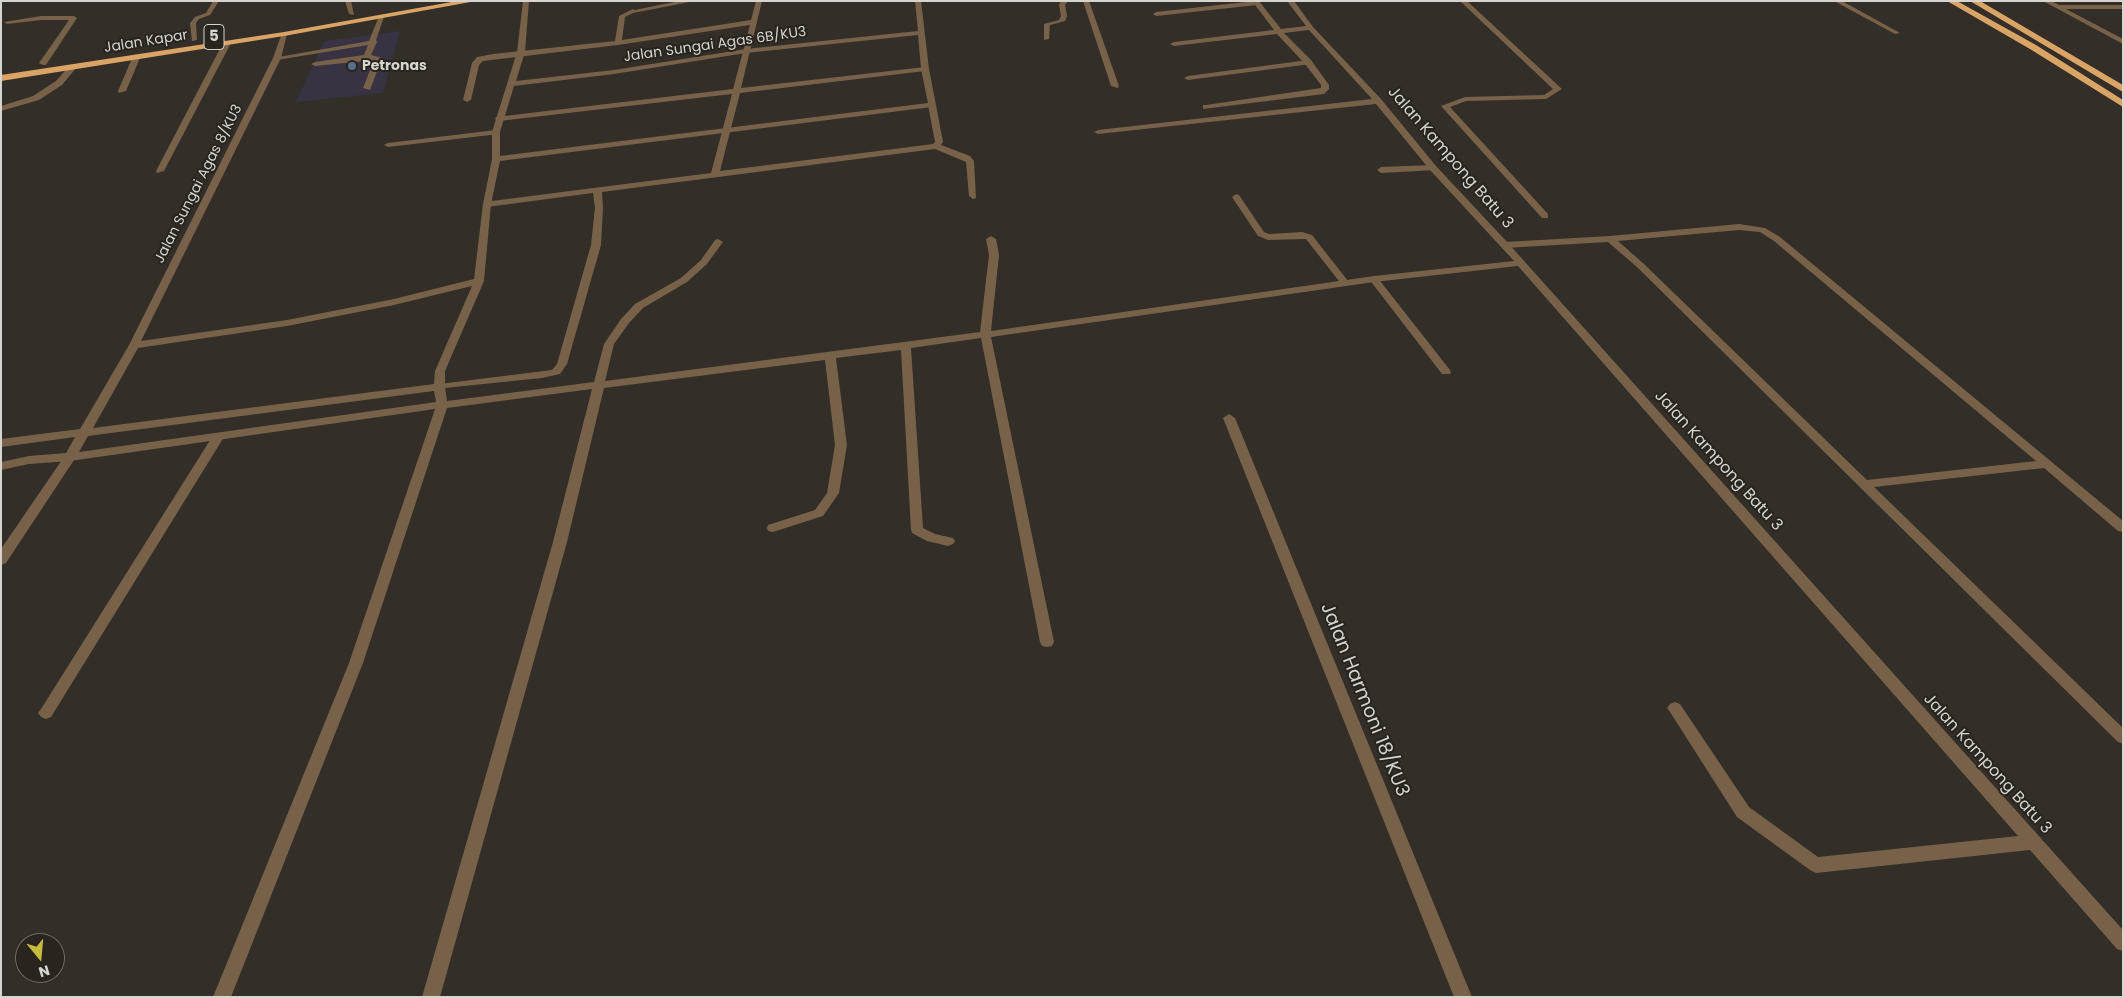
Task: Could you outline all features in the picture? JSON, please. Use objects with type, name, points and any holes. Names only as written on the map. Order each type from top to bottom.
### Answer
[{"type":"highway","name":"Jalan Kapar","points":[[1,69],[194,40],[426,1]]},
{"type":"highway","name":"Jalan Kapar","points":[[1,78],[284,34],[472,1]]},
{"type":"highway","points":[[1951,1],[2033,47],[2123,104]]},
{"type":"highway","points":[[1974,1],[2123,89]]},
{"type":"street","points":[[194,40],[193,23],[198,18],[208,14],[216,1]]},
{"type":"street","points":[[348,1],[347,3],[352,14]]},
{"type":"street","points":[[222,997],[356,663],[442,405],[439,387],[440,372],[479,281],[487,204],[496,159],[496,132],[522,52],[526,1]]},
{"type":"street","points":[[618,43],[622,16],[633,11],[674,2],[692,1]]},
{"type":"street","points":[[715,175],[759,1]]},
{"type":"street","points":[[918,1],[925,69],[939,142],[936,146]]},
{"type":"street","points":[[1046,39],[1047,24],[1062,21],[1064,16],[1062,4],[1065,1]]},
{"type":"street","points":[[1086,1],[1115,86]]},
{"type":"street","name":"Jalan Kampong Batu 3","points":[[1290,1],[1311,28],[1378,101],[1433,168],[1505,245],[2123,943]]},
{"type":"street","points":[[1463,1],[1558,89],[1546,98],[1465,99],[1445,106],[1545,216]]},
{"type":"street","points":[[1837,1],[1897,34]]},
{"type":"street","points":[[2046,1],[2123,42]]},
{"type":"street","points":[[1156,14],[1256,2],[1278,32],[1308,62],[1325,85],[1325,89],[1321,92],[1206,107]]},
{"type":"street","points":[[2057,7],[2123,7]]},
{"type":"street","points":[[367,57],[374,42],[381,17]]},
{"type":"street","points":[[6,22],[41,18],[74,18],[43,63]]},
{"type":"street","points":[[467,100],[475,65],[480,59],[522,52],[618,43],[754,22]]},
{"type":"street","points":[[1174,44],[1311,28]]},
{"type":"street","name":"Jalan Sungai Agas 6B/KU3","points":[[512,84],[614,72],[746,51],[921,33]]},
{"type":"street","name":"Jalan Sungai Agas 8/KU3","points":[[1,560],[70,457],[134,345],[277,58],[284,34]]},
{"type":"street","points":[[277,58],[374,42]]},
{"type":"street","points":[[160,171],[227,43]]},
{"type":"street","points":[[315,64],[367,57],[378,58],[367,88]]},
{"type":"street","points":[[122,91],[136,58]]},
{"type":"street","points":[[1188,78],[1308,62]]},
{"type":"street","points":[[1,109],[36,98],[59,83],[73,67]]},
{"type":"street","points":[[499,119],[925,69]]},
{"type":"street","points":[[1098,132],[1378,101]]},
{"type":"street","points":[[496,159],[932,105]]},
{"type":"street","points":[[388,145],[496,132]]},
{"type":"street","points":[[487,204],[936,146],[970,161],[974,196]]},
{"type":"street","points":[[1381,170],[1433,168]]},
{"type":"street","points":[[1,443],[439,387],[542,376],[556,372],[562,364],[596,245],[599,208],[597,190]]},
{"type":"street","points":[[1236,197],[1261,234],[1268,237],[1302,235],[1310,237],[1345,283]]},
{"type":"street","points":[[1505,245],[1610,239],[1739,227],[1762,230],[1777,239],[2123,528]]},
{"type":"street","points":[[991,239],[994,254],[985,334],[1047,642]]},
{"type":"street","points":[[1610,239],[1648,273],[2123,738]]},
{"type":"street","points":[[431,997],[560,542],[609,344],[625,321],[639,306],[684,280],[704,262],[718,242]]},
{"type":"street","points":[[1,466],[29,460],[70,457],[442,405],[830,354],[906,346],[1374,279],[1520,263]]},
{"type":"street","points":[[1374,279],[1446,372]]},
{"type":"street","points":[[134,345],[287,324],[394,302],[479,281]]},
{"type":"street","points":[[906,346],[917,530],[932,538],[948,541]]},
{"type":"street","points":[[773,528],[819,513],[833,493],[841,445],[830,354]]},
{"type":"street","name":"Jalan Harmoni 18/KU3","points":[[1229,418],[1462,997]]},
{"type":"street","points":[[46,713],[218,437]]},
{"type":"street","points":[[1864,484],[2047,464]]},
{"type":"street","points":[[1676,708],[1743,812],[1816,865],[2033,842]]},
{"type":"shaded area","points":[[400,31],[383,93],[296,102],[324,41]]},
{"type":"place","name":"Petronas","points":[[352,66]]}]
